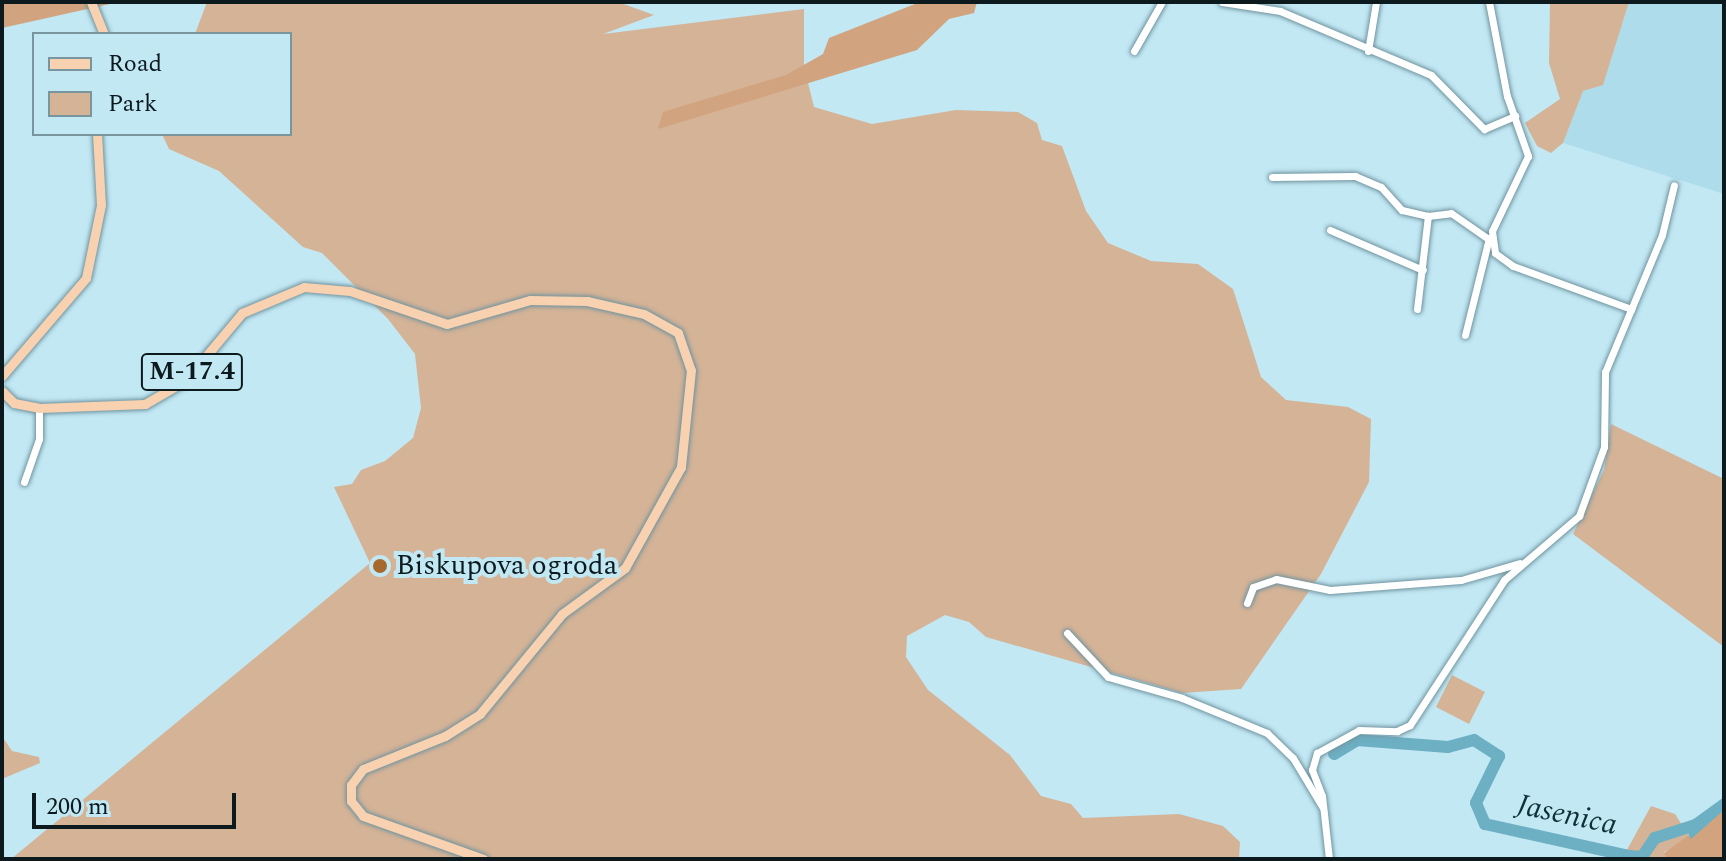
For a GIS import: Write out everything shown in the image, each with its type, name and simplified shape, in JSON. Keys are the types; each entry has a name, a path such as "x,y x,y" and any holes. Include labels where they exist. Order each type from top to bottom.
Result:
{"main road":[{"path":"91,2 103,32"},
{"path":"2,376 86,278 101,205 97,136"},
{"name":"M-17.4","path":"2,391 14,403 39,408 124,408 157,399 186,380 242,313 304,287 350,291 447,324 530,300 587,301 644,314 678,333 691,370 681,467 625,568 562,614 480,714 363,769 351,785 351,801 363,816 484,859"}],"street":[{"path":"1134,51 1162,2"},
{"path":"1223,2 1280,11 1368,51 1431,75 1481,127 1515,116"},
{"path":"1368,51 1376,2"},
{"path":"1465,335 1489,238 1528,165 1525,135 1515,116 1489,2"},
{"path":"1272,177 1355,176 1381,187 1402,210 1428,216 1451,213 1489,238 1506,263 1631,309"},
{"path":"1329,859 1323,808 1312,770 1317,753 1359,730 1397,731 1410,725 1494,592 1524,562 1572,524 1583,506 1604,447 1605,372 1667,222 1674,185"},
{"path":"1417,309 1428,216"},
{"path":"1330,230 1423,270"},
{"path":"24,482 39,439 39,408"},
{"path":"1247,603 1253,587 1276,579 1330,590 1461,580 1524,562"},
{"path":"1067,633 1108,677 1182,698 1267,733 1293,758 1323,808"}],"shaded area":[{"path":"2,2 119,2 2,28"},
{"path":"920,2 977,2 974,13 949,19 917,50 658,129 663,112 786,75 823,54 829,38"},
{"path":"1629,2 1724,2 1724,194 1563,143 1583,91 1603,84"},
{"path":"1724,797 1724,810 1691,839 1684,826"},
{"path":"1724,810 1724,859 1667,859 1664,853"}],"green space":[{"path":"207,2 618,2 654,15 603,34 804,9 804,67 814,107 872,124 956,110 1018,112 1037,123 1042,140 1062,146 1086,211 1108,243 1151,261 1198,264 1233,289 1261,377 1286,400 1348,407 1371,419 1369,482 1321,574 1241,689 1182,693 986,637 969,622 945,615 907,636 906,657 928,690 1010,755 1041,796 1071,804 1083,818 1179,814 1223,826 1240,842 1239,859 11,859 370,563 334,487 352,484 361,470 385,461 413,438 421,408 415,354 388,319 322,253 303,247 219,171 169,149 163,136 292,136 292,32 196,32"},
{"path":"1550,2 1629,2 1603,85 1583,91 1563,143 1551,153 1537,146 1525,123 1560,99 1549,63"},
{"path":"1611,424 1724,479 1724,647 1573,534 1604,470"},
{"path":"1452,675 1485,692 1469,724 1436,707"},
{"path":"2,736 12,751 39,757 40,763 2,779"},
{"path":"1651,806 1675,814 1691,839 1664,852 1667,859 1622,859"}],"waterway":[{"name":"Jasenica","path":"1334,754 1357,740 1448,747 1474,740 1499,756 1476,803 1485,824 1629,856 1642,857 1655,838 1698,824"}],"place":[{"name":"Biskupova ogroda","path":"380,566"}]}
